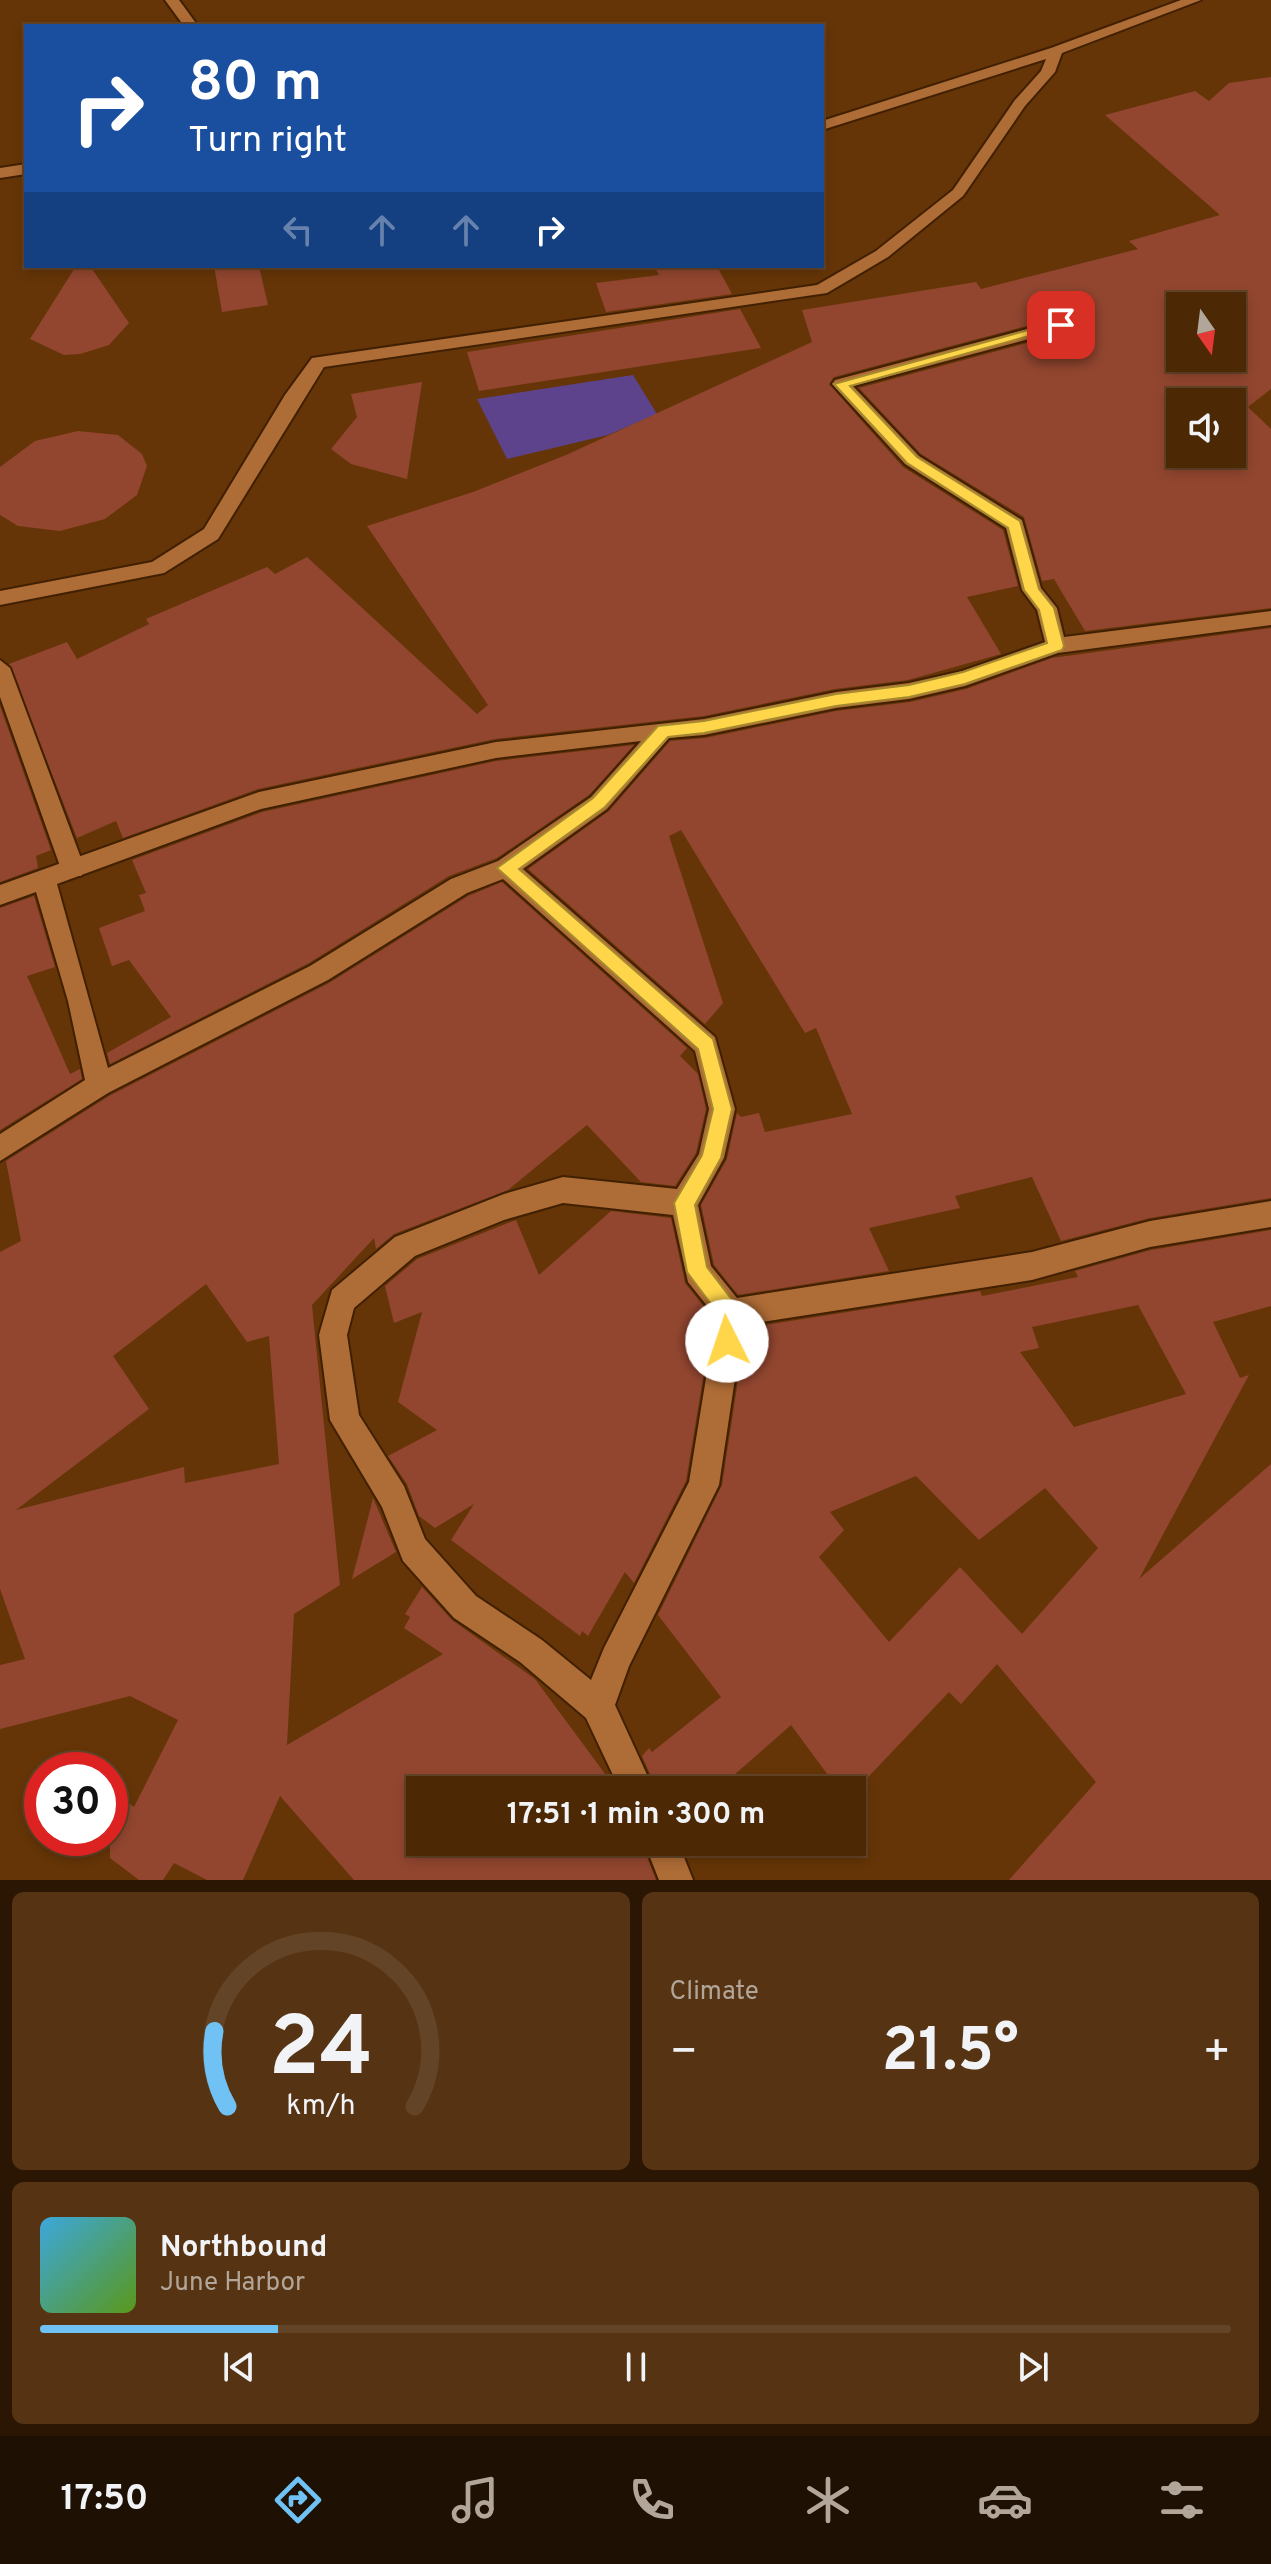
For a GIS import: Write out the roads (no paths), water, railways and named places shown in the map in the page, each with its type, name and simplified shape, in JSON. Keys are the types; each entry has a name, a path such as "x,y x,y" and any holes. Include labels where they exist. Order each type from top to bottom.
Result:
{"street":[{"path":"172,0 190,24"},
{"path":"824,125 1056,51 1116,26 1194,0"},
{"path":"0,598 157,568 211,534 294,395 318,362 821,289 882,254 958,193 1020,103 1048,72 1056,51"},
{"path":"0,173 24,169"},
{"path":"1056,646 1047,608 1032,590 1015,525 912,460 841,384 1061,325"},
{"path":"0,895 259,801 496,750 704,727 836,700 909,691 965,678 1056,646 1271,618"},
{"path":"0,668 73,869"},
{"path":"0,1149 99,1085 319,973 459,886 506,868 599,803 663,731"},
{"path":"506,868 706,1045 722,1109 711,1158 684,1203 698,1272 731,1313 704,1485 615,1659 598,1706"},
{"path":"44,878 80,1001 99,1085"},
{"path":"630,1776 598,1706 531,1651 465,1607 414,1550 393,1497 345,1420 333,1335 342,1300 405,1246 504,1207 563,1190 684,1203"},
{"path":"731,1313 1032,1266 1150,1234 1271,1214"},
{"path":"667,1856 676,1880"}]}
